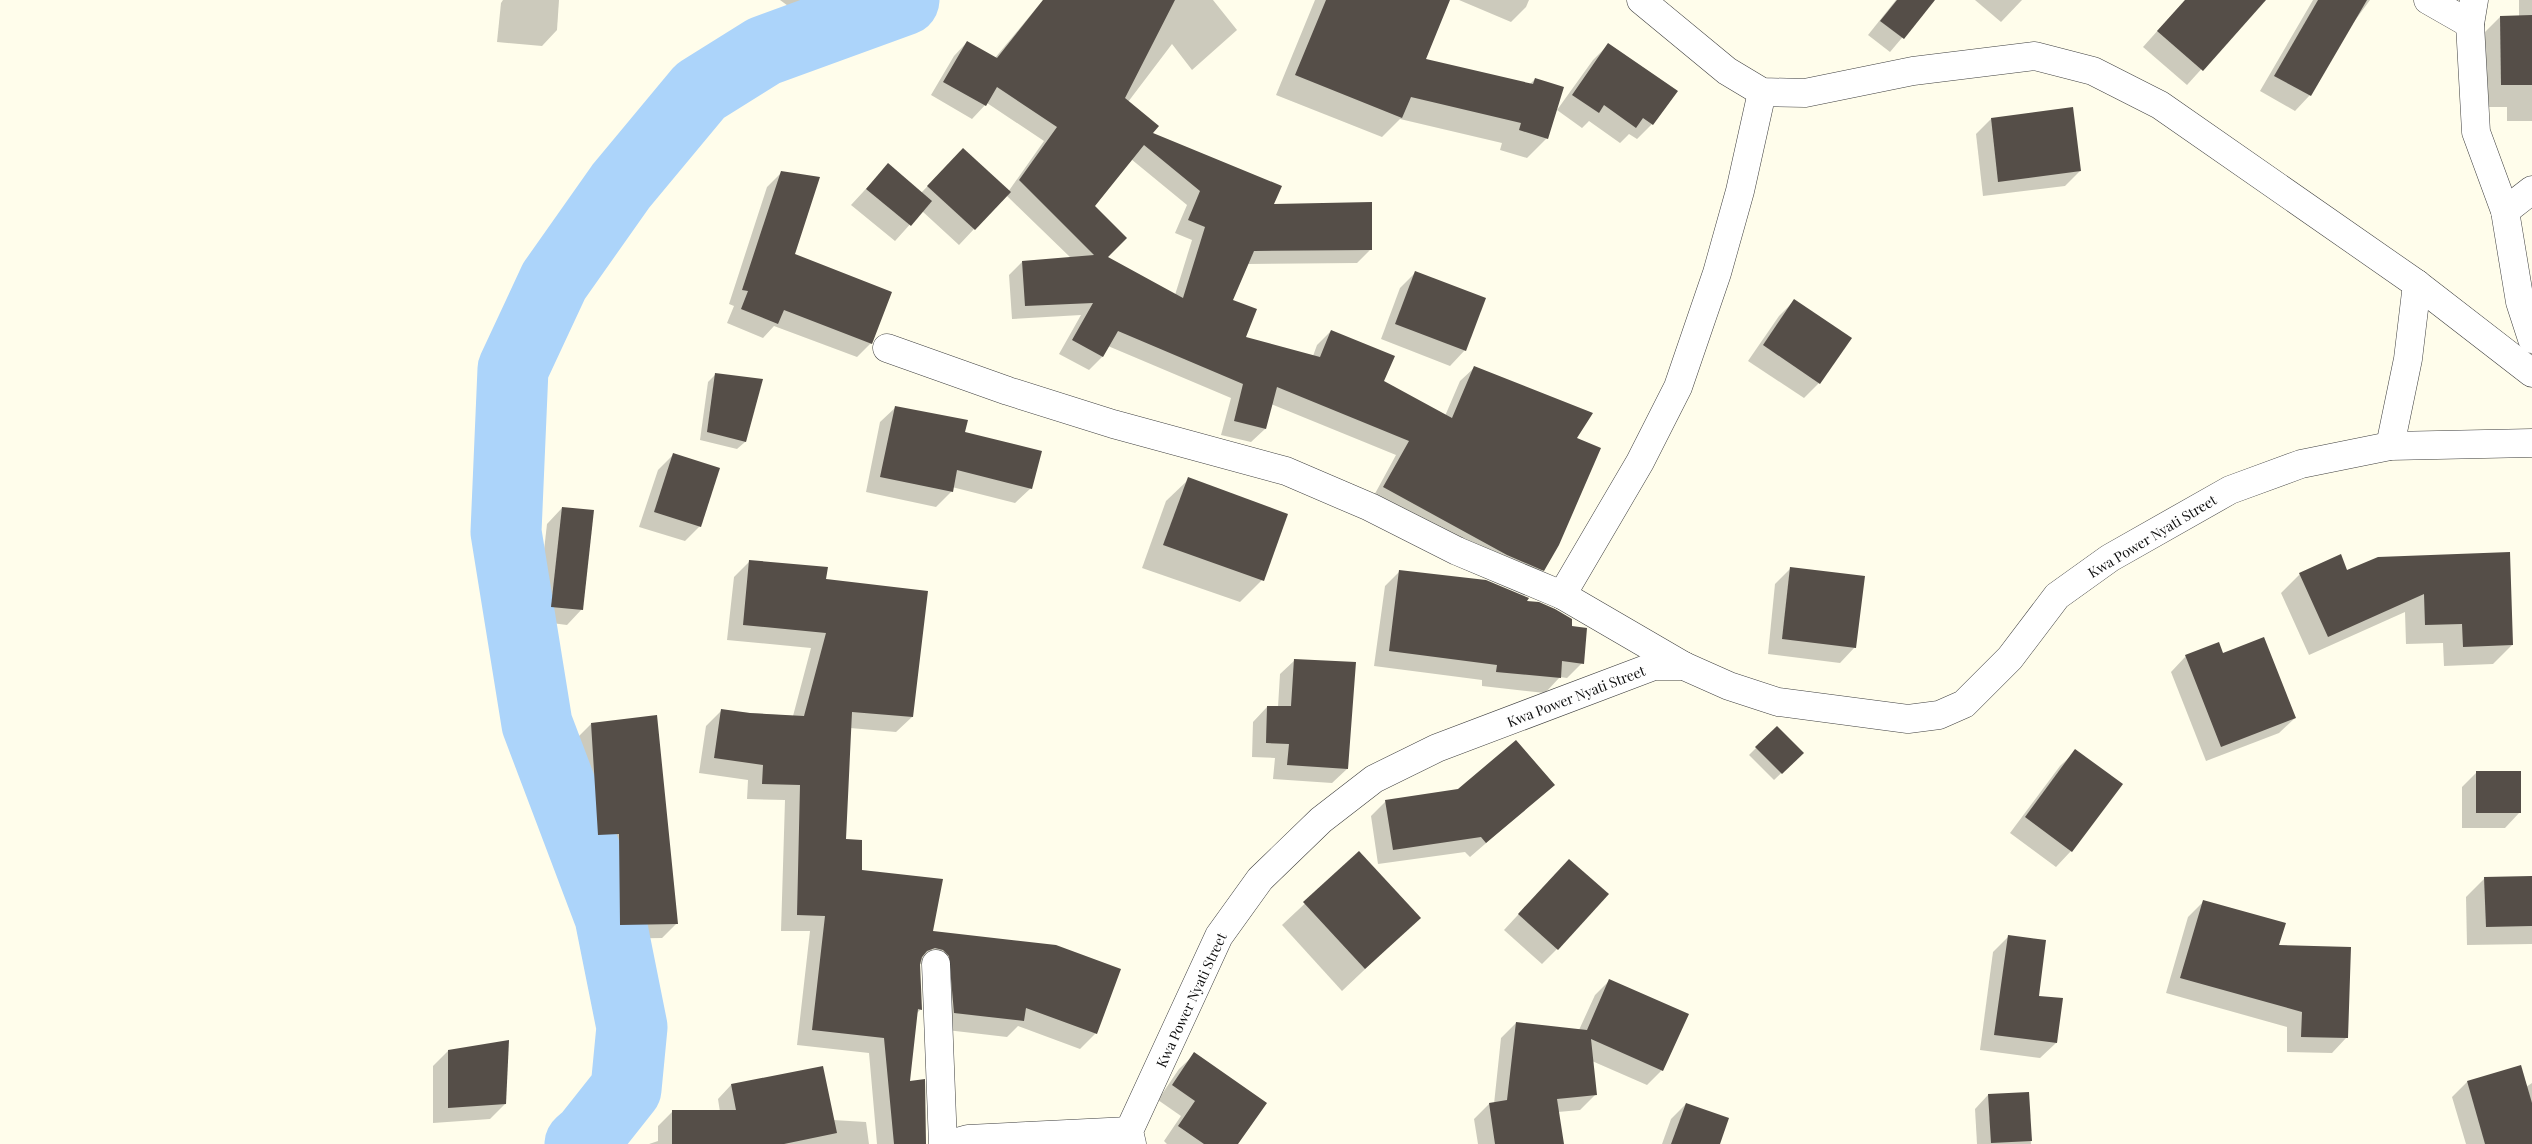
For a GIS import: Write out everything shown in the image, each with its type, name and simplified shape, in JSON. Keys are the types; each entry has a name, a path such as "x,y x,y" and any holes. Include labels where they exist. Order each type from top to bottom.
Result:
{"street":[{"path":"1641,0 1727,71 1762,92 1805,93 1914,71 2035,56 2093,71 2160,105 2417,284 2532,373"},
{"path":"2428,0 2472,12 2476,132 2505,211 2520,302 2532,340"},
{"path":"1562,595 1640,462 1678,386 1717,272 1740,191 1762,92"},
{"path":"2505,211 2532,190"},
{"path":"2390,446 2408,359 2417,284"},
{"path":"887,348 1008,391 1113,424 1286,471 1370,507 1457,550 1562,595 1684,666"},
{"name":"Kwa Power Nyati Street","path":"1130,1138 1219,936 1260,878 1321,820 1374,779 1437,748 1654,666 1684,666 1729,686 1778,702 1908,719 1939,715 1964,704 2010,658 2057,596 2110,558 2230,490 2301,464 2390,446 2532,443"},
{"path":"936,964 943,1144"},
{"path":"950,1144 968,1139 1130,1138"}],"building":[{"path":"1043,0 1175,0 1125,98 1159,126 1153,133 1282,186 1274,204 1372,202 1372,250 1254,251 1233,300 1257,309 1246,337 1320,357 1331,330 1395,356 1384,381 1452,418 1474,366 1593,413 1577,438 1601,448 1559,545 1544,571 1507,555 1383,487 1409,441 1277,387 1266,429 1234,421 1243,384 1118,331 1103,357 1072,340 1093,303 1025,306 1022,261 1094,255 1019,180 1057,127 997,87 986,106 943,82 967,41 997,58","holes":["1144,145 1200,191 1188,220 1205,227 1183,298 1108,257 1127,238 1095,206"]},
{"path":"1326,0 1450,0 1426,59 1533,84 1535,78 1564,87 1548,139 1519,130 1521,123 1411,97 1402,118 1295,75"},
{"path":"1897,0 1935,0 1904,39 1880,21"},
{"path":"2185,0 2266,0 2203,71 2157,31"},
{"path":"2318,0 2367,0 2311,96 2274,76"},
{"path":"2532,15 2532,85 2501,85 2500,16"},
{"path":"1608,43 1678,91 1653,125 1643,118 1636,128 1604,105 1599,113 1572,95"},
{"path":"2073,107 2081,171 1998,182 1991,118"},
{"path":"963,148 1011,192 975,230 927,186"},
{"path":"888,163 932,201 911,226 866,189"},
{"path":"781,171 820,177 795,254 892,292 872,344 784,310 778,324 741,309 748,291 742,290"},
{"path":"1415,271 1486,298 1466,351 1395,324"},
{"path":"1794,299 1852,338 1820,384 1763,345"},
{"path":"715,373 763,379 746,442 707,432"},
{"path":"895,406 968,420 965,432 1042,451 1032,489 957,470 953,492 880,477"},
{"path":"673,453 720,468 701,527 654,512"},
{"path":"1188,477 1288,514 1264,581 1163,545"},
{"path":"562,507 594,510 583,610 551,607"},
{"path":"2510,552 2513,645 2463,647 2462,624 2425,625 2424,594 2328,637 2299,573 2341,554 2347,570 2378,557"},
{"path":"749,560 828,567 826,579 928,591 913,717 852,712 846,839 862,840 862,870 943,879 933,931 1056,945 1121,969 1097,1034 1026,1008 1024,1021 954,1013 949,956 943,950 935,948 927,951 922,957 920,964 922,1010 918,1009 910,1081 925,1079 926,1144 894,1144 884,1038 812,1030 825,916 797,915 800,785 762,784 763,765 714,758 721,709 750,713 804,716 826,633 743,625"},
{"path":"1790,567 1865,576 1856,648 1782,639"},
{"path":"1399,570 1486,580 1529,598 1527,601 1539,602 1555,609 1572,619 1572,626 1587,628 1584,664 1562,661 1561,678 1496,672 1497,665 1389,651"},
{"path":"2264,637 2296,718 2221,747 2185,655 2219,642 2223,653"},
{"path":"1294,659 1356,662 1348,769 1287,765 1289,744 1266,743 1267,706 1291,706"},
{"path":"657,715 678,924 620,925 619,834 598,835 591,723"},
{"path":"1777,726 1804,753 1782,774 1755,747"},
{"path":"1516,740 1555,785 1486,843 1481,837 1393,850 1385,800 1458,789"},
{"path":"2075,749 2123,784 2072,852 2025,817"},
{"path":"2476,771 2521,771 2521,813 2476,813"},
{"path":"1359,851 1421,918 1365,969 1303,902"},
{"path":"1569,859 1609,894 1558,950 1518,914"},
{"path":"2532,876 2532,926 2486,927 2484,877"},
{"path":"2203,900 2286,923 2279,945 2351,947 2348,1038 2301,1037 2302,1012 2180,978"},
{"path":"2008,935 2046,940 2039,996 2063,998 2057,1043 1994,1035"},
{"path":"1609,979 1689,1014 1663,1071 1591,1039 1597,1095 1557,1099 1564,1144 1495,1144 1489,1103 1507,1100 1516,1022 1587,1030"},
{"path":"509,1040 506,1104 448,1108 448,1050"},
{"path":"1194,1052 1267,1103 1238,1144 1204,1144 1178,1126 1195,1101 1172,1085"},
{"path":"2521,1065 2532,1103 2532,1144 2485,1144 2467,1081"},
{"path":"823,1066 837,1133 784,1144 672,1144 672,1110 736,1110 731,1084"},
{"path":"2029,1092 2032,1141 1991,1143 1988,1094"},
{"path":"1686,1103 1729,1118 1720,1144 1671,1144"}],"waterway":[{"path":"580,1144 588,1137 626,1089 632,1027 610,917 537,724 506,532 513,369 554,281 621,186 700,91 764,51 904,0"}]}
